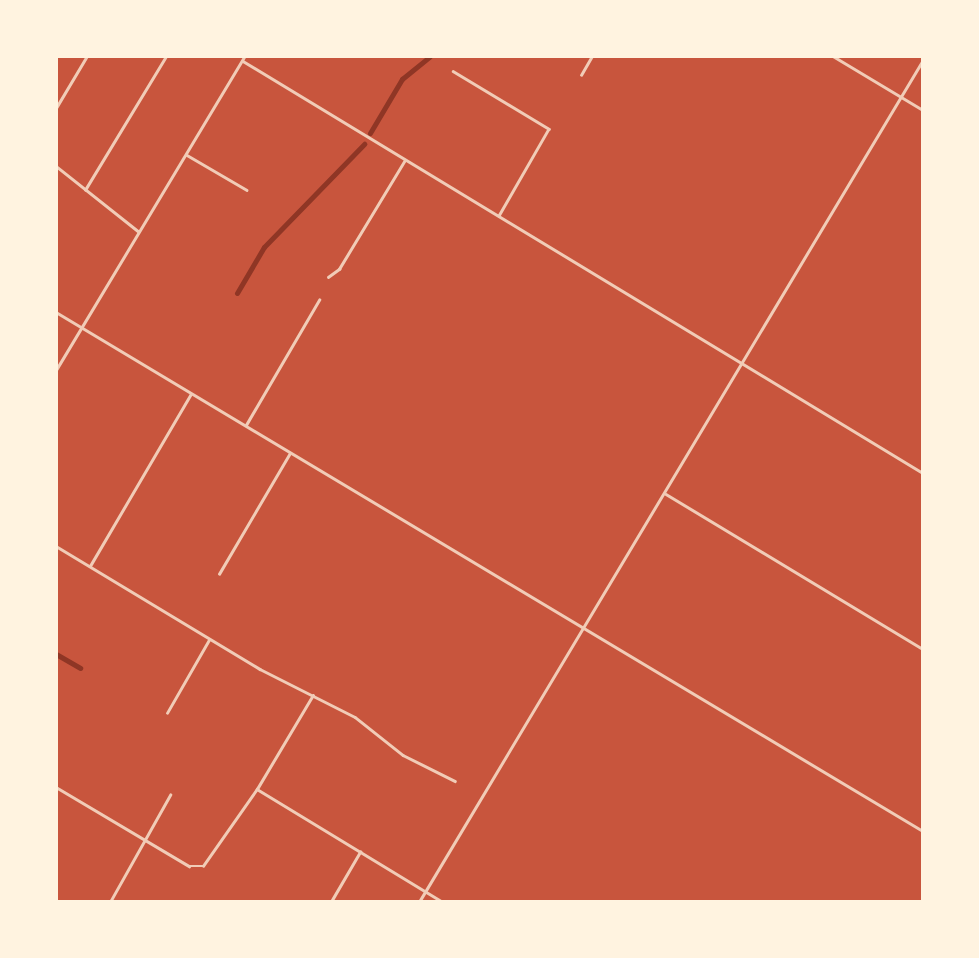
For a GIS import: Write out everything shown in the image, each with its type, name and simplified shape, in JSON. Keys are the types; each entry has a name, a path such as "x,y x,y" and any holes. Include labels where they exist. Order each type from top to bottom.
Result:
{"street":[{"path":"56,108 87,56"},
{"path":"85,190 166,56"},
{"path":"56,370 245,56"},
{"path":"581,75 592,56"},
{"path":"833,56 923,110"},
{"path":"419,902 666,494 923,60"},
{"path":"243,61 923,473"},
{"path":"453,71 549,129 499,216"},
{"path":"187,155 247,190"},
{"path":"328,277 339,269 405,160"},
{"path":"56,166 140,232"},
{"path":"246,425 319,300"},
{"path":"56,312 923,831"},
{"path":"90,566 191,394"},
{"path":"219,574 290,453"},
{"path":"666,494 923,649"},
{"path":"56,546 260,669 370,726 403,755 455,781"},
{"path":"167,713 210,639"},
{"path":"56,787 189,866 203,866 257,789 313,695"},
{"path":"257,789 443,902"},
{"path":"110,902 170,795"},
{"path":"332,900 360,852"}],"waterway":[{"path":"370,133 402,79 430,56"},
{"path":"237,293 264,247 364,144"},
{"path":"56,654 80,668"}]}
